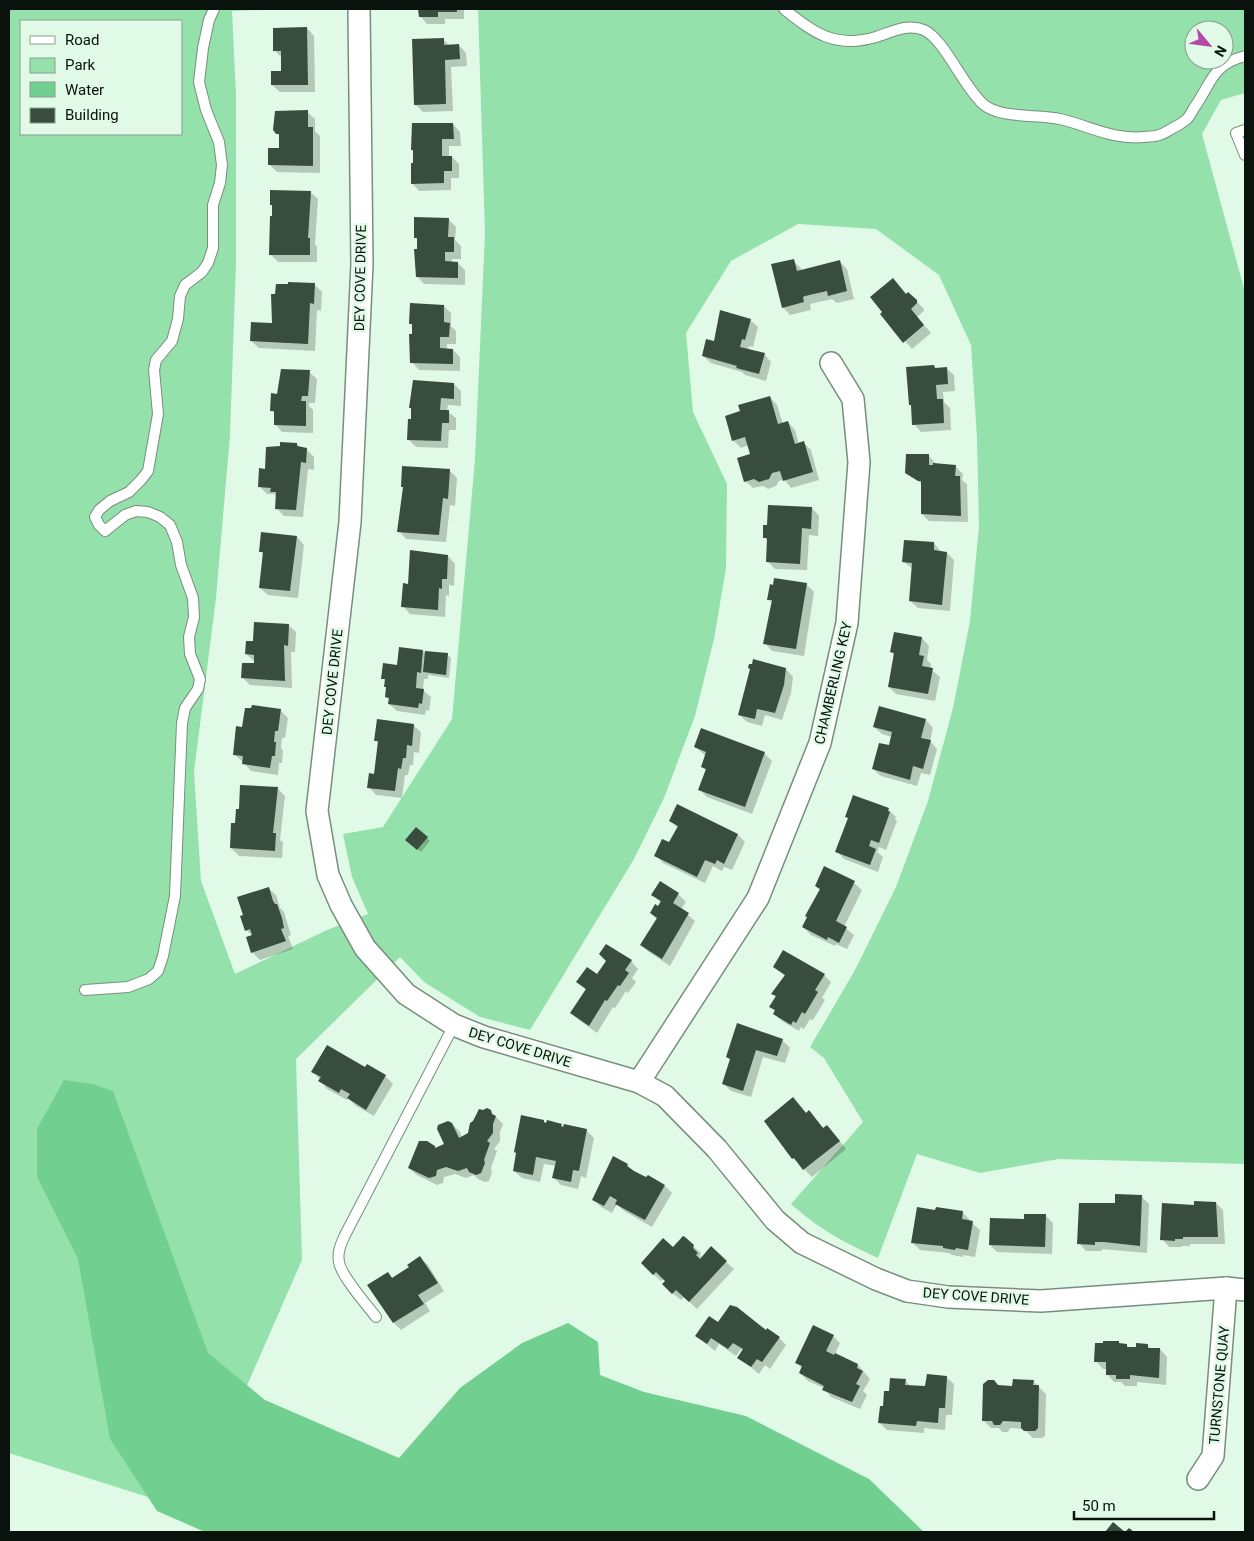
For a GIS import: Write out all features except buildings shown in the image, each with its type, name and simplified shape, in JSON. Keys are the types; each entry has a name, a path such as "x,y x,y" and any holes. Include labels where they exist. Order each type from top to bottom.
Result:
{"street":[{"name":"DEY COVE DRIVE","path":"359,9 362,264 350,522 317,811 328,875 341,905 365,948 406,994 454,1025 484,1037 639,1082 665,1096 691,1120 717,1149 775,1220 802,1243 876,1279 907,1291 948,1297 1041,1301 1236,1289"},
{"name":"CHAMBERLING KEY","path":"639,1082 758,898 820,743 848,623 859,462 853,399 831,363"},
{"name":"TURNSTONE QUAY","path":"1198,1479 1213,1456 1236,1289"}],"lane":[{"path":"86,990 94,991 128,987 149,979 158,972 164,956 175,896 182,723 185,708 198,689 200,679 190,654 190,637 194,617 193,598 181,565 177,542 170,525 160,517 148,512 136,511 125,515 105,531 95,517 99,510 110,501 129,492 142,480 148,471 158,414 154,370 156,360 172,341 178,319 180,296 185,285 202,272 208,263 213,248 213,205 220,183 222,164 219,142 206,110 200,82 203,48 209,20 214,9"},
{"path":"784,9 817,33 828,38 844,41 858,41 904,28 922,29 932,35 966,86 983,104 994,110 1011,114 1060,119 1104,134 1130,138 1160,135 1186,120 1219,68 1245,56"},
{"path":"1245,130 1236,133 1245,155"},
{"path":"376,1317 344,1274 339,1263 338,1251 344,1235 454,1025"}],"green space":[{"path":"9,9 285,9 232,11 236,95 236,263 230,435 216,598 194,772 201,881 235,974 327,930 368,914 352,877 343,834 383,827 452,719 475,459 485,233 478,9 1245,9 1245,93 1221,100 1202,134 1245,292 1245,1164 1059,1159 980,1173 917,1154 878,1258 811,1221 791,1204 863,1122 824,1058 810,1047 855,970 896,887 928,801 953,708 970,621 979,526 977,438 971,345 939,275 876,229 798,224 731,261 686,333 693,412 727,484 726,568 714,639 695,716 664,798 634,859 530,1030 480,1017 424,982 400,957 296,1059 302,1260 192,1511 9,1453"}],"water":[{"path":"64,1080 92,1084 113,1091 208,1353 265,1400 399,1458 460,1388 522,1343 568,1323 598,1342 600,1375 644,1392 746,1416 869,1479 924,1532 205,1532 157,1511 110,1439 78,1259 37,1177 37,1129"}]}
